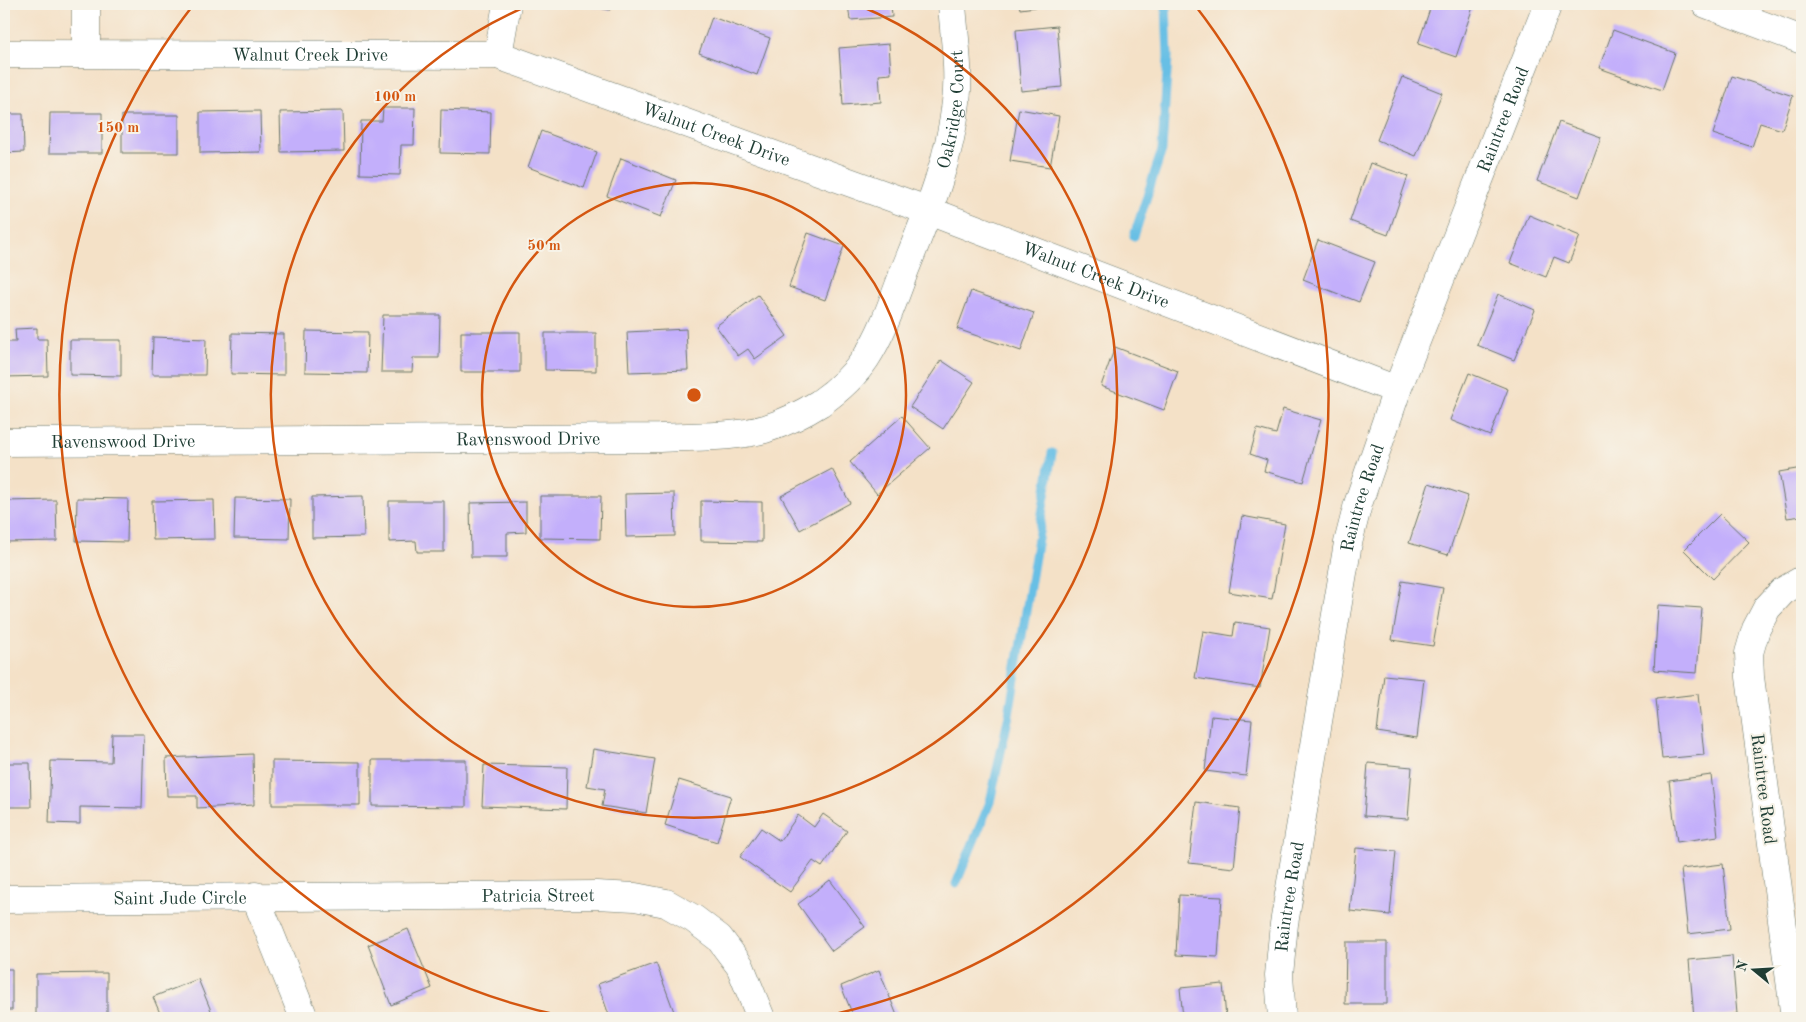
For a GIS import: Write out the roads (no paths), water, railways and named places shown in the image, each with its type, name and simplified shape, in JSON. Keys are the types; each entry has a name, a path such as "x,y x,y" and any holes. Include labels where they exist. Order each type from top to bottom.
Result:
{"street":[{"path":"86,4 86,53"},
{"path":"498,55 507,4"},
{"name":"Oakridge Court","path":"929,211 948,148 956,101 956,56 952,4"},
{"name":"Raintree Road","path":"1282,1018 1279,975 1284,924 1348,543 1358,504 1397,390 1548,4"},
{"path":"1706,4 1802,40"},
{"name":"Walnut Creek Drive","path":"4,54 498,55 929,211 1397,390"},
{"name":"Ravenswood Drive","path":"4,442 660,438 733,434 765,429 818,404 843,385 865,360 880,333 929,211"},
{"name":"Raintree Road","path":"1795,1018 1750,677 1749,653 1756,629 1767,608 1783,591 1802,580"},
{"name":"Patricia Street","path":"255,896 596,894 634,897 666,903 694,919 719,938 740,966 761,1018"},
{"name":"Saint Jude Circle","path":"4,899 255,896 304,1018"}],"waterway":[{"path":"1134,236 1162,150 1168,57 1166,4"},
{"path":"956,884 990,802 1009,715 1052,453"}]}
